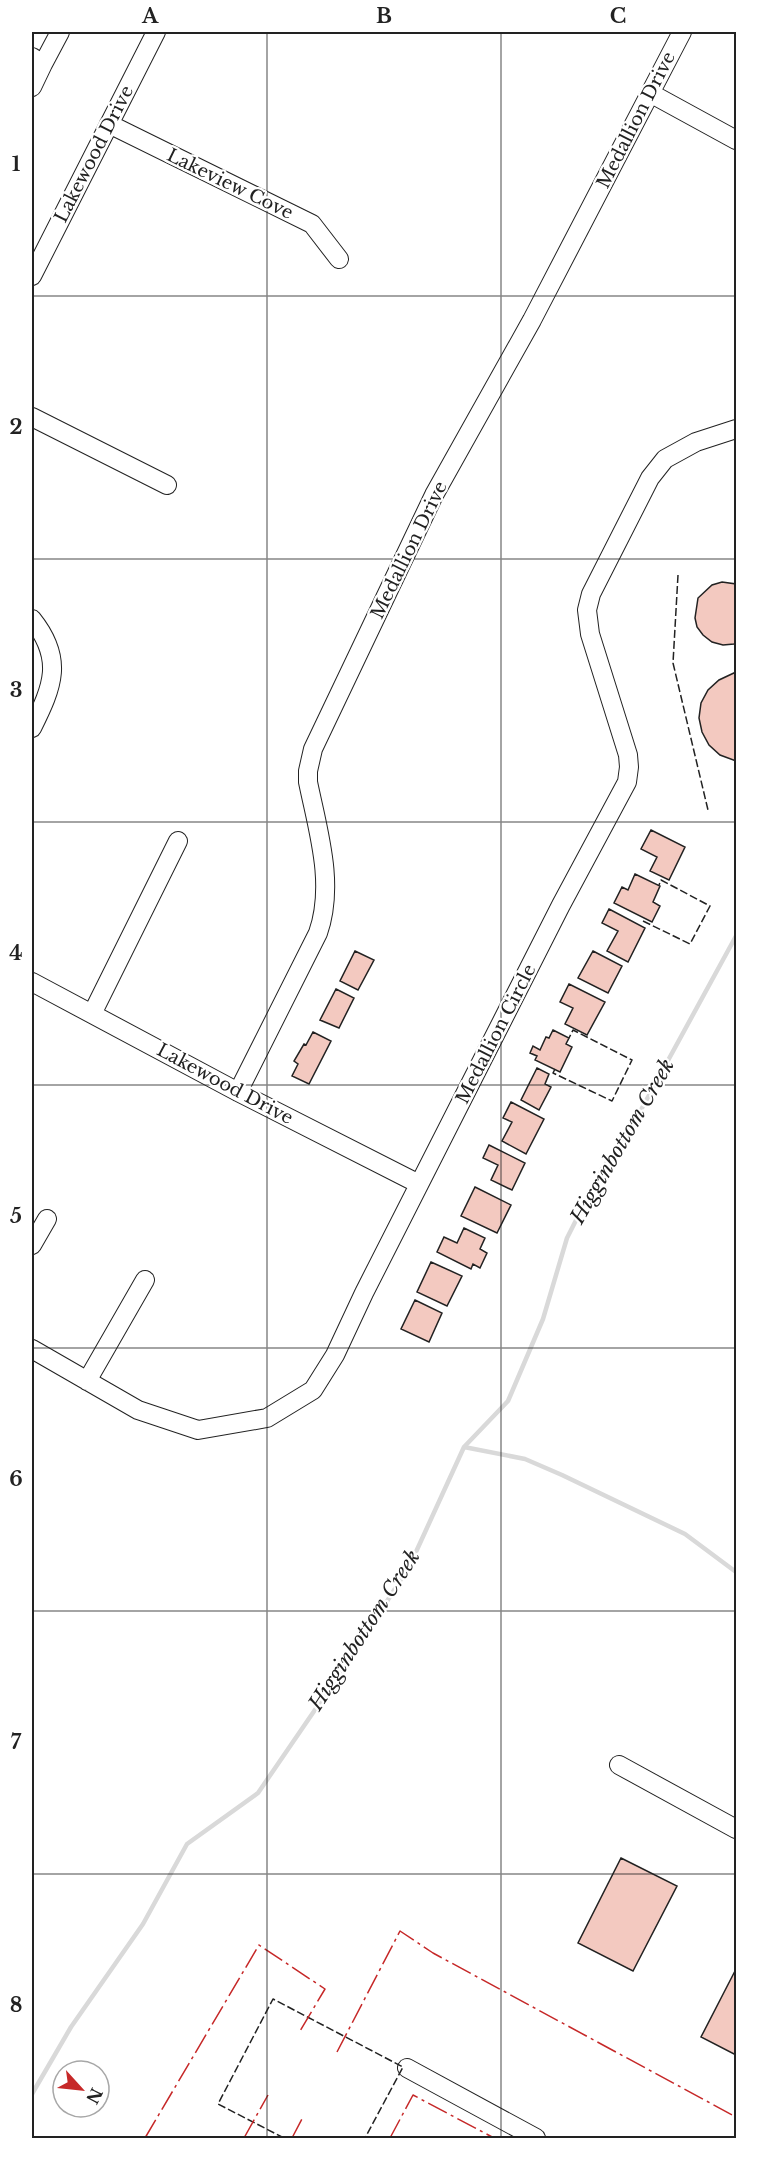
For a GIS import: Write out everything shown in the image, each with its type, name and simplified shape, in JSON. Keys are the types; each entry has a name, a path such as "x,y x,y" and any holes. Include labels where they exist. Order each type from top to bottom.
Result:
{"street":[{"path":"32,87 37,60 60,32"},
{"name":"Lakewood Drive","path":"32,275 156,32"},
{"name":"Medallion Drive","path":"238,1092 323,919 326,900 322,852 308,782 313,749 434,495 538,309 682,32"},
{"path":"650,93 736,140"},
{"name":"Lakeview Cove","path":"109,124 312,224 339,259"},
{"path":"32,417 167,485"},
{"name":"Medallion Circle","path":"32,1349 138,1410 198,1430 267,1418 314,1390 335,1355 419,1184 627,782 628,755 590,634 587,610 591,594 650,478 665,459 696,442 736,429"},
{"path":"32,619 48,644 52,677 47,697 32,728"},
{"path":"92,1014 178,841"},
{"name":"Lakewood Drive","path":"32,982 238,1092 419,1184"},
{"path":"32,1245 47,1219"},
{"path":"87,1381 145,1280"},
{"path":"619,1765 736,1829"},
{"path":"407,2068 536,2139"}],"building":[{"path":"722,582 736,584 736,643 734,644 723,645 712,642 697,627 695,618 698,598 712,585"},
{"path":"736,672 736,761 720,755 709,745 702,732 699,718 701,703 708,690 719,680"},
{"path":"651,830 685,847 669,880 650,871 657,857 641,849"},
{"path":"635,874 660,886 653,902 660,906 652,922 614,903 622,887 628,890"},
{"path":"609,909 645,928 628,962 607,951 618,931 602,923"},
{"path":"355,951 374,960 358,990 340,981"},
{"path":"593,951 622,966 608,993 578,978"},
{"path":"569,984 605,1002 587,1035 565,1024 573,1008 560,1002"},
{"path":"336,989 354,998 339,1028 320,1020"},
{"path":"553,1030 569,1038 566,1044 572,1047 560,1072 535,1060 537,1056 530,1053 533,1046 540,1050 546,1037 549,1038"},
{"path":"313,1032 331,1041 309,1084 292,1076 298,1064 294,1061"},
{"path":"537,1068 549,1074 545,1084 551,1087 539,1110 521,1100"},
{"path":"511,1102 544,1119 526,1154 502,1141 512,1122 503,1118"},
{"path":"489,1145 525,1163 512,1190 491,1180 498,1165 483,1158"},
{"path":"475,1187 511,1205 497,1233 461,1216"},
{"path":"464,1228 485,1238 480,1249 487,1253 480,1268 473,1264 471,1269 437,1252 444,1237 457,1243"},
{"path":"431,1262 462,1276 447,1306 417,1292"},
{"path":"415,1300 442,1313 429,1342 401,1329"},
{"path":"621,1858 677,1886 633,1971 578,1943"},
{"path":"736,1969 736,2055 701,2037"}],"waterway":[{"name":"Higginbottom Creek","path":"32,2094 71,2027 143,1924 187,1844 258,1793 358,1647 410,1565 464,1447 508,1401 543,1319 567,1238 602,1169 630,1130 736,936"},
{"path":"464,1447 525,1459 562,1475 685,1534 736,1572"}],"fence":[{"path":"678,575 673,663 708,810"},
{"path":"643,921 690,944 710,906 661,880 659,885"},
{"path":"555,1069 553,1073 612,1101 632,1060 573,1030 569,1038"},
{"path":"284,2138 218,2104 273,1999 403,2067 365,2138"}],"power":[{"path":"337,2052 400,1931 433,1953 736,2117"},
{"path":"145,2138 259,1945 325,1989 300,2031"},
{"path":"244,2138 268,2095"},
{"path":"390,2138 413,2095 494,2138"},
{"path":"292,2138 303,2117"}]}
